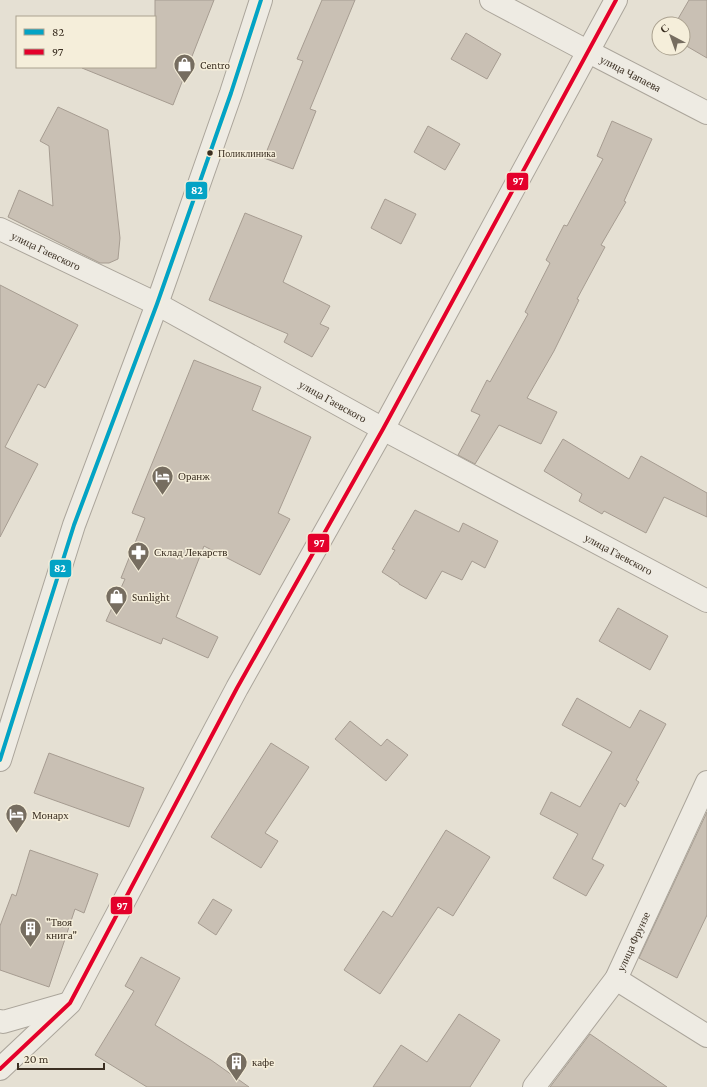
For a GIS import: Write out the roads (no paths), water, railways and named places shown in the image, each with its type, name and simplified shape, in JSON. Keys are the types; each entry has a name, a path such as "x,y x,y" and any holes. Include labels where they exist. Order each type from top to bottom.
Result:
{"street":[{"path":"1,751 74,525 158,304 261,0"},
{"name":"улица Чапаева","path":"490,0 707,113"},
{"path":"0,1069 70,1003 237,688 384,429 587,51 616,0"},
{"name":"улица Гаевского","path":"0,229 158,304 384,429 707,601"},
{"name":"улица Фрунзе","path":"534,1087 616,979 707,782"},
{"path":"616,979 707,1036"},
{"path":"0,1021 4,1022 70,1003"}],"place":[{"name":"Centro","path":"184,84"},
{"name":"Поликлиника","path":"210,153"},
{"name":"Оранж","path":"163,496"},
{"name":"Склад Лекарств","path":"138,572"},
{"name":"Sunlight","path":"117,616"},
{"name":"Монарх","path":"17,834"},
{"name":"\"Твоя книга\"","path":"31,948"},
{"name":"кафе","path":"236,1082"}]}
